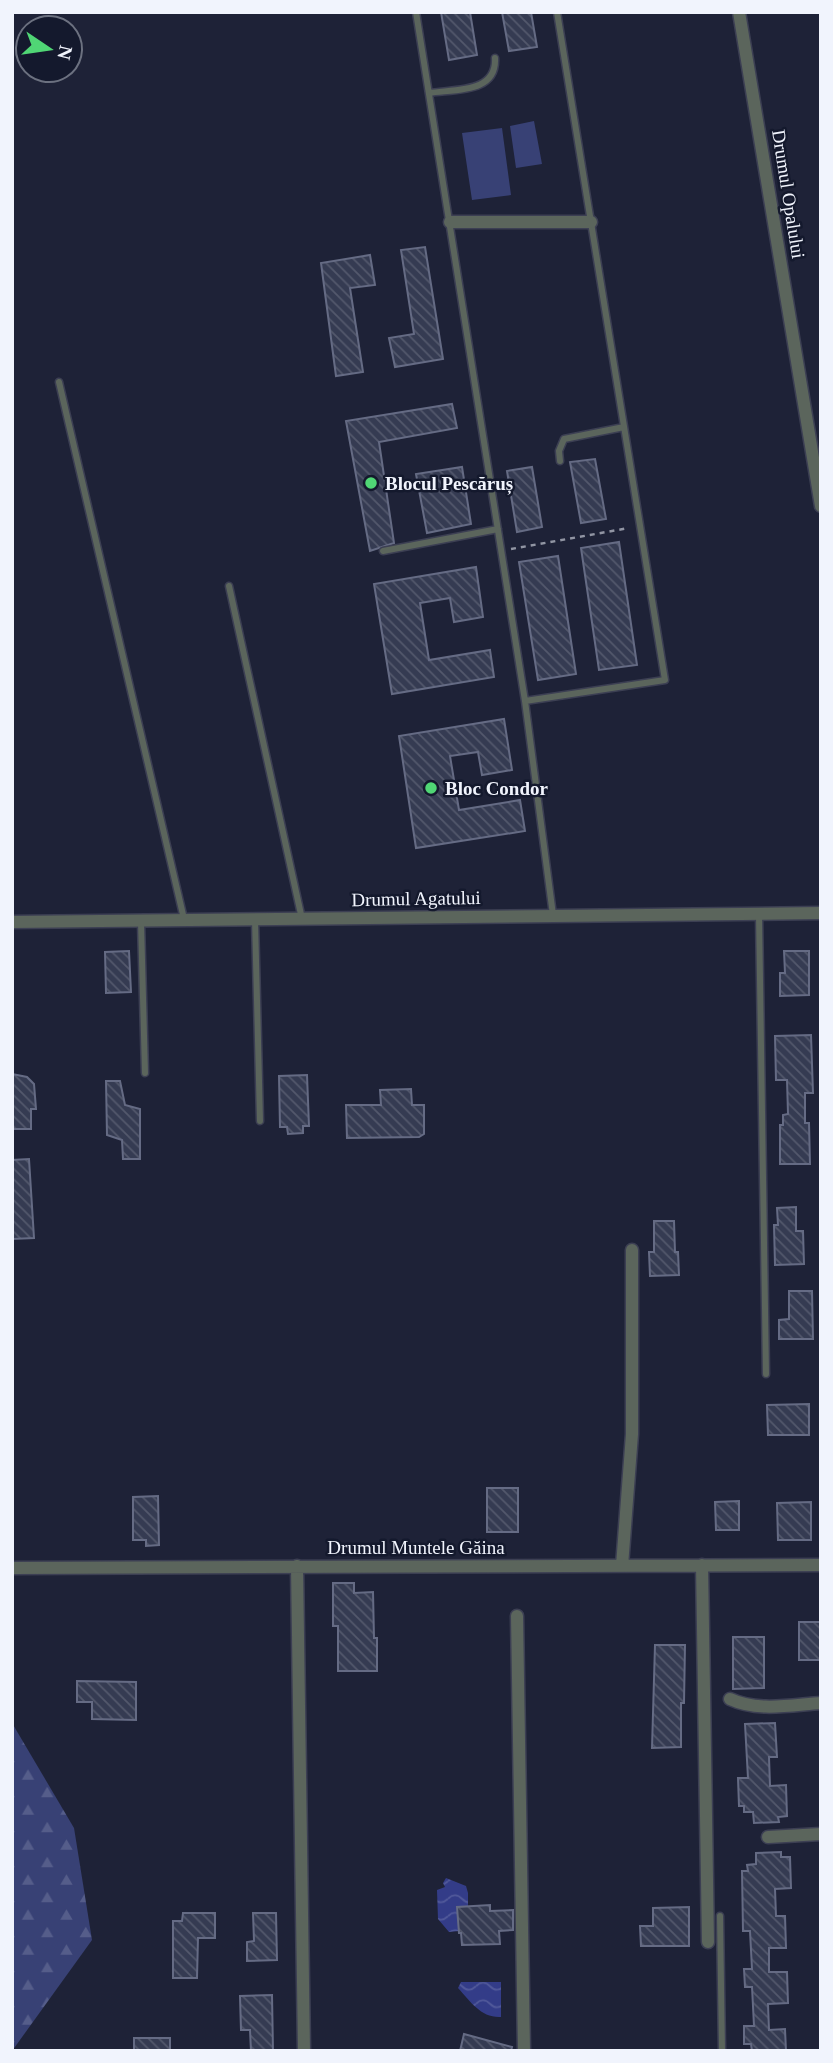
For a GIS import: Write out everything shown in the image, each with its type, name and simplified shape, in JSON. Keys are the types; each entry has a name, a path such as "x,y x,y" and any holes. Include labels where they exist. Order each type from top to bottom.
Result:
{"street":[{"name":"Drumul Opalului","path":"739,12 821,506"},
{"path":"450,222 591,222"},
{"name":"Drumul Agatului","path":"12,922 821,913"},
{"path":"622,1566 632,1434 632,1250"},
{"path":"702,1565 708,1942"},
{"name":"Drumul Muntele Găina","path":"12,1568 821,1565"},
{"path":"297,1566 304,2051"},
{"path":"517,1615 524,2051"},
{"path":"730,1699 747,1706 762,1707 821,1703"},
{"path":"768,1837 821,1834"}],"lane":[{"path":"416,12 525,701 553,915"},
{"path":"525,701 665,680 557,12"},
{"path":"429,93 489,81 496,71 495,58"},
{"path":"59,382 185,921"},
{"path":"560,461 559,451 564,439 624,427"},
{"path":"383,551 498,529"},
{"path":"229,586 302,919"},
{"path":"760,913 766,1374"},
{"path":"255,920 260,1121"},
{"path":"141,922 145,1073"},
{"path":"720,1916 722,2051"}],"path":[{"path":"501,550 640,526"}],"green space":[{"path":"534,121 542,164 516,168 510,126"},
{"path":"502,128 511,195 472,200 462,133"},
{"path":"12,1723 74,1828 92,1940 12,2051"}],"water":[{"path":"446,1878 466,1886 468,1893 468,1906 457,1907 459,1931 449,1932 438,1919 437,1890 445,1887 443,1883"},
{"path":"461,1982 501,1982 501,2017 488,2015 477,2008 458,1988"}],"building":[{"path":"441,12 470,12 477,55 449,60"},
{"path":"502,12 531,12 537,47 509,51"},
{"path":"425,247 443,359 395,367 389,338 414,334 401,250"},
{"path":"370,255 375,285 350,288 363,372 336,376 321,263"},
{"name":"Blocul Pescăruș","path":"452,404 457,428 379,442 394,543 370,551 346,421"},
{"path":"595,459 606,519 581,523 570,462"},
{"path":"462,467 471,524 427,533 416,474"},
{"path":"532,467 542,527 517,532 507,471"},
{"path":"619,542 637,665 599,670 581,548"},
{"path":"558,556 576,674 538,680 519,562"},
{"path":"476,567 483,617 454,622 450,598 420,603 429,660 490,650 494,677 392,694 374,584"},
{"name":"Bloc Condor","path":"504,719 512,770 482,775 478,752 450,756 459,810 520,800 525,831 416,848 399,736"},
{"path":"129,951 131,992 106,993 105,952"},
{"path":"784,951 809,951 809,995 780,996 780,973 785,973"},
{"path":"811,1035 813,1093 805,1093 805,1123 809,1123 810,1164 780,1164 780,1125 783,1125 783,1115 788,1114 787,1080 776,1080 775,1036"},
{"path":"12,1074 27,1077 34,1084 36,1109 31,1109 31,1129 12,1129"},
{"path":"307,1075 309,1126 303,1126 303,1133 288,1134 287,1127 280,1127 279,1076"},
{"path":"106,1081 120,1081 125,1105 140,1109 140,1159 123,1159 122,1140 107,1135"},
{"path":"411,1089 412,1105 424,1105 424,1134 419,1137 347,1138 346,1105 381,1105 380,1090"},
{"path":"29,1159 34,1238 12,1239 12,1160"},
{"path":"796,1207 796,1231 803,1231 804,1264 775,1265 774,1225 778,1225 777,1208"},
{"path":"654,1221 674,1221 679,1275 650,1276 649,1252 654,1252"},
{"path":"789,1291 812,1291 813,1339 779,1339 779,1320 789,1319"},
{"path":"809,1404 809,1435 768,1435 767,1405"},
{"path":"487,1488 518,1488 518,1532 487,1532"},
{"path":"158,1496 159,1545 146,1546 146,1540 133,1540 133,1497"},
{"path":"739,1501 739,1530 716,1530 715,1502"},
{"path":"811,1502 811,1540 778,1540 777,1503"},
{"path":"333,1583 354,1583 354,1593 373,1592 377,1671 338,1671 338,1626 333,1626"},
{"path":"799,1622 821,1622 821,1660 799,1660"},
{"path":"733,1637 764,1637 764,1688 733,1689"},
{"path":"655,1645 685,1645 681,1747 652,1748"},
{"path":"77,1681 136,1682 136,1720 92,1719 92,1702 77,1702"},
{"path":"775,1723 777,1757 769,1757 770,1786 786,1785 787,1816 778,1817 779,1822 754,1823 753,1812 744,1812 744,1806 739,1806 738,1778 748,1778 745,1724"},
{"path":"781,1852 781,1857 790,1857 791,1888 775,1889 776,1916 785,1916 786,1948 769,1948 769,1972 787,1972 788,2003 768,2004 769,2030 785,2029 786,2051 752,2051 751,2044 744,2044 744,2026 754,2026 752,1987 745,1987 744,1969 752,1969 750,1931 743,1931 742,1871 748,1871 747,1865 756,1864 756,1853"},
{"path":"490,1905 490,1911 513,1910 513,1930 499,1931 500,1944 462,1945 457,1907"},
{"path":"689,1907 689,1946 641,1946 640,1926 653,1926 653,1908"},
{"path":"183,1913 215,1913 215,1938 198,1938 197,1978 173,1978 173,1921 182,1921"},
{"path":"253,1913 276,1913 277,1960 247,1961 247,1942 254,1941"},
{"path":"272,1995 273,2051 251,2051 250,2030 241,2030 240,1996"},
{"path":"464,2034 512,2047 511,2051 460,2051"},
{"path":"134,2038 170,2038 170,2051 134,2051"}],"place":[{"name":"Blocul Pescăruș","path":"371,483"},
{"name":"Bloc Condor","path":"431,788"}]}
